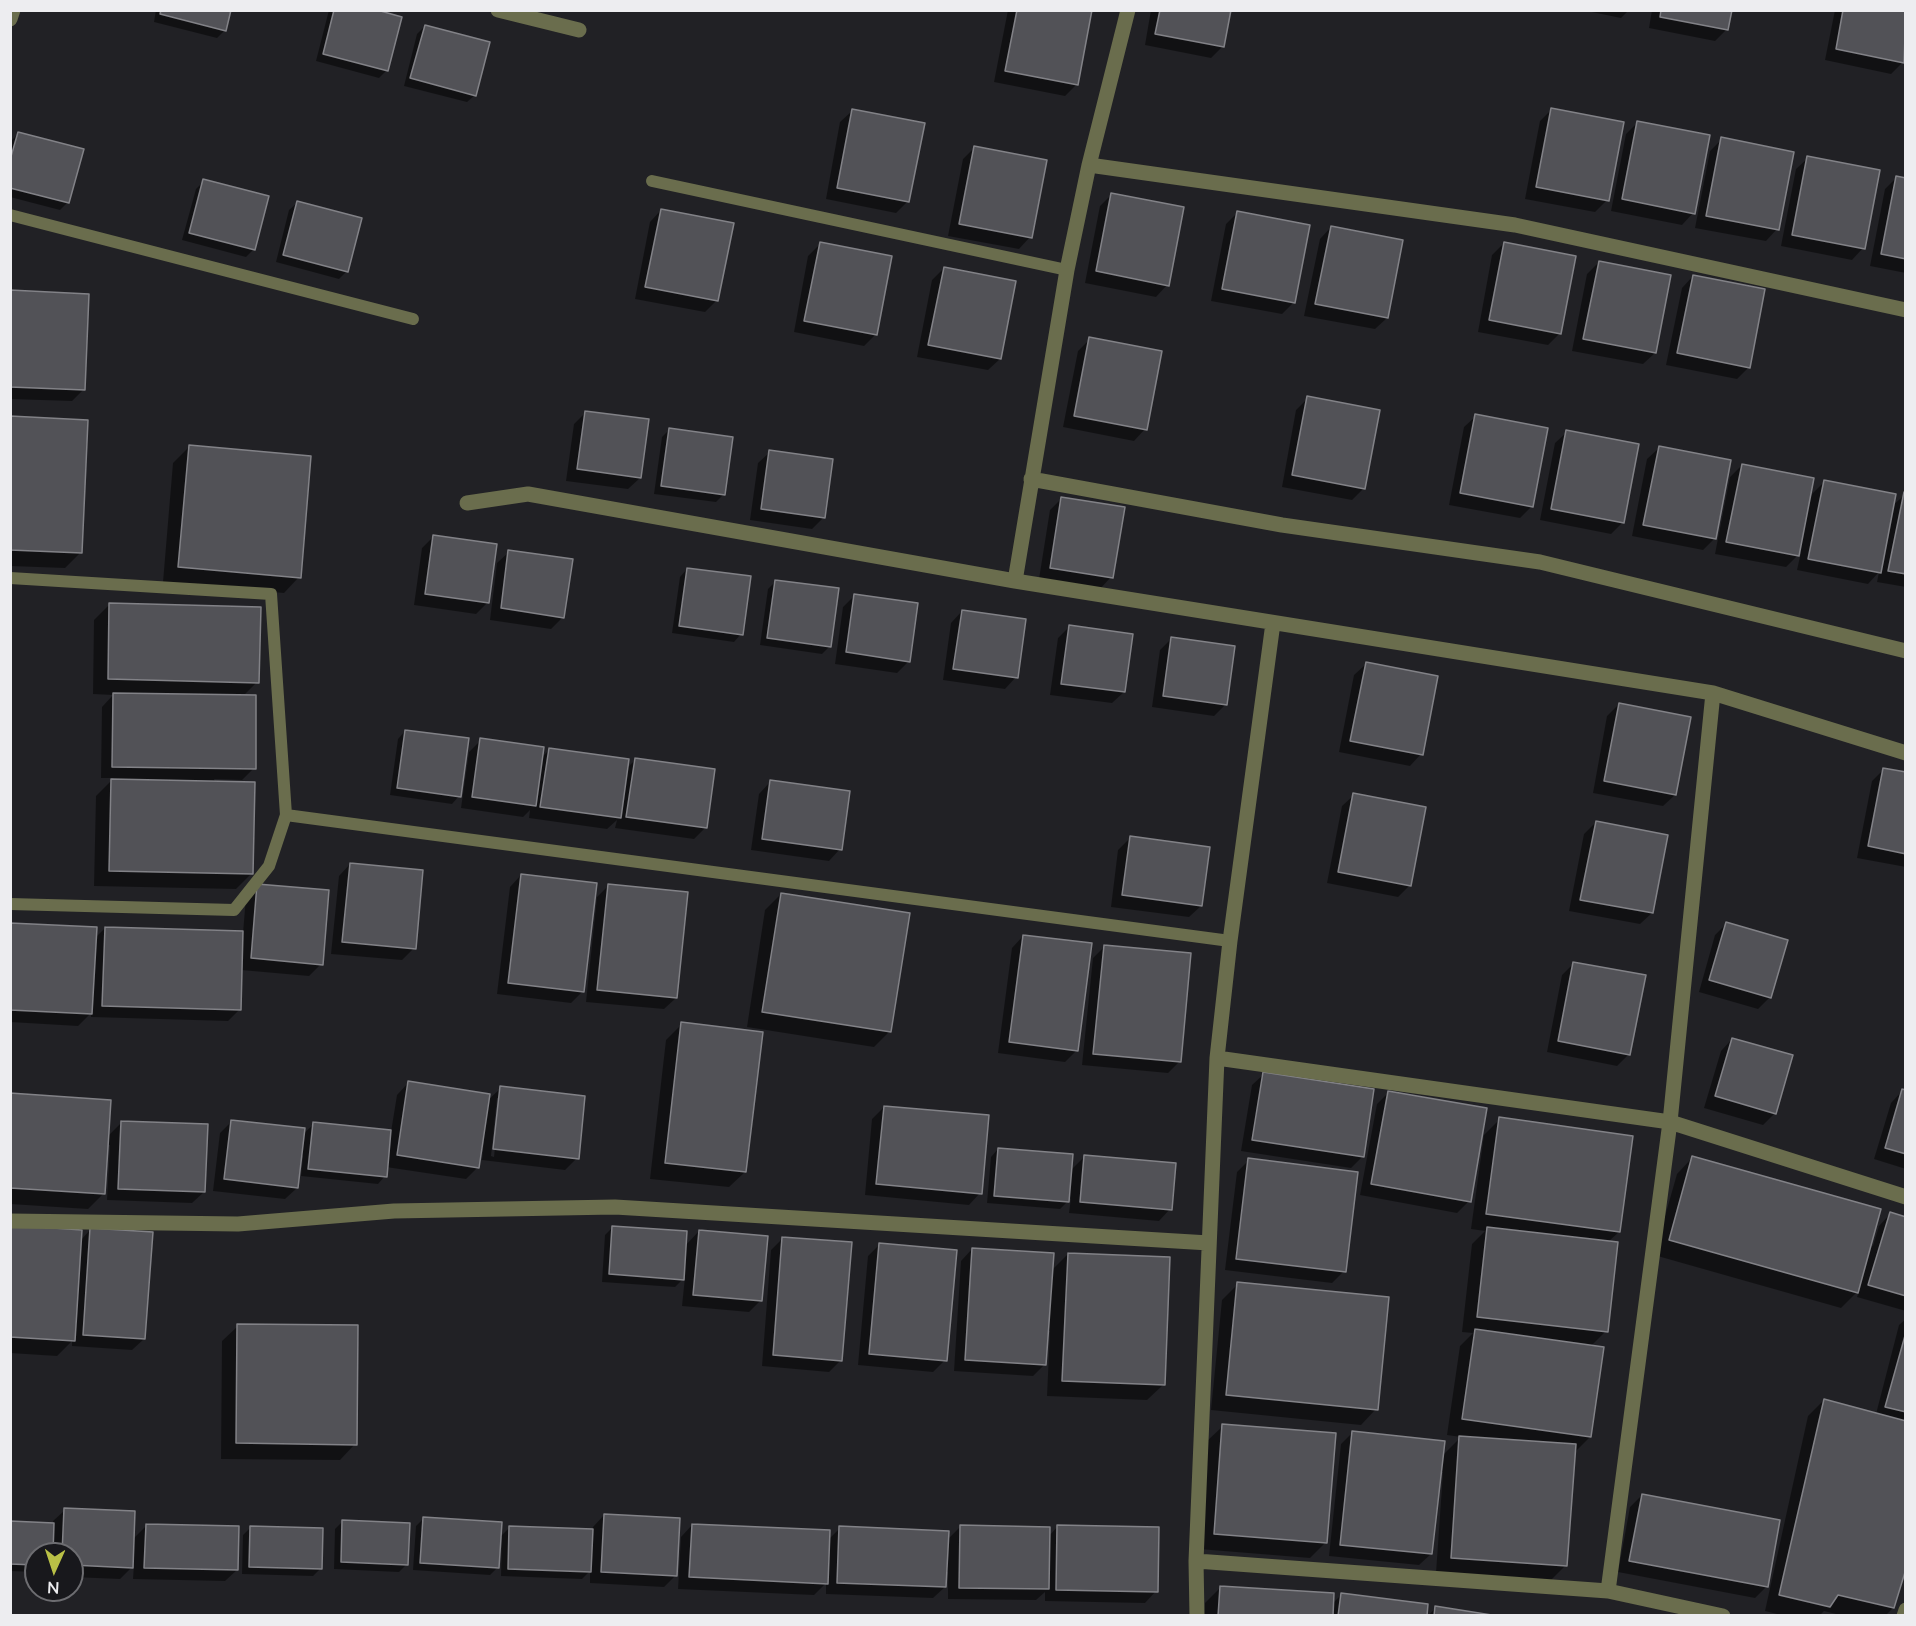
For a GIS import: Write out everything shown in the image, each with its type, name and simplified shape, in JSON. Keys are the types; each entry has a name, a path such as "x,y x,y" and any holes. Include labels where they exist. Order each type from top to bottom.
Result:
{"street":[{"path":"10,19 13,10"},
{"path":"498,10 579,30"},
{"path":"1015,581 1067,270 1089,165 1128,10"},
{"path":"1089,165 1515,225 1905,310"},
{"path":"1031,479 1282,525 1540,562 1905,651"},
{"path":"467,503 528,494 1015,581 1713,693 1905,753"},
{"path":"1197,1616 1196,1561 1217,1058 1230,940 1273,623"},
{"path":"1608,1591 1670,1122 1713,693"},
{"path":"1217,1058 1670,1122 1905,1197"},
{"path":"10,1221 238,1224 394,1210 615,1207 1209,1243"},
{"path":"1196,1561 1608,1591 1723,1616"},
{"path":"1904,1616 1905,1610"}],"lane":[{"path":"652,181 1067,270"},
{"path":"10,214 412,319"},
{"path":"10,578 271,594 286,815 269,866 234,910 10,904"},
{"path":"286,815 1230,940"}],"building":[{"path":"161,10 231,10 226,31 160,14"},
{"path":"334,10 377,10 402,17 388,71 323,54"},
{"path":"1017,10 1092,10 1078,85 1005,71"},
{"path":"1160,10 1231,10 1224,47 1155,34"},
{"path":"1661,10 1732,10 1728,30 1660,17"},
{"path":"1843,10 1906,10 1904,63 1836,49"},
{"path":"425,25 490,42 476,96 410,78"},
{"path":"1551,108 1624,122 1609,201 1536,187"},
{"path":"852,109 925,123 909,202 837,188"},
{"path":"1637,121 1710,135 1695,214 1622,199"},
{"path":"18,132 84,149 69,203 10,188 10,160"},
{"path":"1721,137 1794,152 1779,230 1706,216"},
{"path":"974,146 1047,160 1032,238 959,224"},
{"path":"1807,156 1880,170 1865,249 1792,235"},
{"path":"1896,176 1906,178 1906,259 1881,254"},
{"path":"203,179 269,196 255,250 189,233"},
{"path":"1111,193 1184,207 1169,286 1096,271"},
{"path":"297,201 362,218 348,272 283,255"},
{"path":"661,209 734,223 718,301 645,287"},
{"path":"1237,211 1310,225 1295,303 1222,289"},
{"path":"1331,226 1403,240 1388,318 1315,304"},
{"path":"820,242 892,256 877,335 804,321"},
{"path":"1504,242 1576,256 1561,334 1489,320"},
{"path":"1599,261 1671,275 1656,353 1583,339"},
{"path":"944,267 1016,281 1001,359 928,345"},
{"path":"1693,275 1765,289 1750,368 1677,353"},
{"path":"10,290 89,294 85,390 10,387"},
{"path":"1089,337 1162,351 1147,430 1074,416"},
{"path":"1307,396 1380,410 1365,489 1292,475"},
{"path":"585,411 649,419 641,478 577,469"},
{"path":"1475,414 1548,428 1533,507 1460,493"},
{"path":"10,416 88,420 82,553 10,550"},
{"path":"669,428 733,437 725,495 661,486"},
{"path":"1566,430 1639,444 1624,523 1551,509"},
{"path":"189,445 311,456 301,578 178,567"},
{"path":"1659,446 1731,460 1716,539 1643,525"},
{"path":"769,450 833,459 825,518 761,509"},
{"path":"1742,464 1814,478 1799,556 1726,542"},
{"path":"1824,480 1896,494 1881,573 1808,559"},
{"path":"1904,492 1906,492 1906,574 1888,571"},
{"path":"1061,497 1125,507 1113,578 1050,568"},
{"path":"433,535 497,544 489,603 425,594"},
{"path":"508,550 573,559 564,618 501,608"},
{"path":"687,568 751,576 743,635 679,626"},
{"path":"775,580 839,588 831,647 767,638"},
{"path":"854,594 918,603 910,662 846,652"},
{"path":"109,603 261,607 259,683 108,679"},
{"path":"962,610 1026,619 1018,678 953,669"},
{"path":"1069,625 1133,634 1125,692 1061,684"},
{"path":"1171,637 1235,646 1227,705 1163,696"},
{"path":"1366,662 1438,676 1423,755 1350,741"},
{"path":"113,693 256,695 256,769 112,767"},
{"path":"1619,703 1691,717 1676,795 1604,781"},
{"path":"405,730 469,738 461,797 397,788"},
{"path":"480,738 544,747 536,806 472,797"},
{"path":"549,748 629,759 621,818 540,807"},
{"path":"635,758 715,769 707,828 626,817"},
{"path":"1883,768 1906,772 1906,854 1868,846"},
{"path":"111,779 255,782 253,874 109,871"},
{"path":"770,780 850,791 842,850 762,839"},
{"path":"1353,793 1426,807 1411,886 1338,872"},
{"path":"1596,821 1668,835 1653,913 1580,900"},
{"path":"1130,836 1210,847 1202,906 1122,895"},
{"path":"350,863 423,870 416,949 342,942"},
{"path":"521,874 597,883 584,992 508,983"},
{"path":"257,884 329,890 323,965 251,958"},
{"path":"608,884 688,892 677,998 597,990"},
{"path":"781,893 910,913 891,1032 762,1012"},
{"path":"1726,922 1788,940 1771,998 1709,980"},
{"path":"10,923 97,927 92,1014 10,1010"},
{"path":"105,927 243,931 241,1010 102,1006"},
{"path":"1023,935 1092,943 1078,1051 1009,1042"},
{"path":"1104,945 1191,953 1181,1062 1093,1054"},
{"path":"1573,962 1646,975 1630,1055 1558,1041"},
{"path":"681,1022 763,1032 746,1172 665,1163"},
{"path":"1732,1038 1793,1055 1776,1114 1715,1096"},
{"path":"1263,1072 1374,1089 1364,1157 1252,1140"},
{"path":"408,1081 490,1094 479,1168 397,1155"},
{"path":"500,1086 585,1096 579,1159 493,1149"},
{"path":"1902,1089 1906,1090 1906,1154 1885,1148"},
{"path":"1388,1091 1487,1108 1471,1202 1371,1184"},
{"path":"10,1093 111,1100 105,1194 10,1188"},
{"path":"884,1106 989,1115 982,1194 876,1184"},
{"path":"1499,1117 1633,1136 1620,1232 1486,1214"},
{"path":"231,1120 305,1128 298,1188 224,1179"},
{"path":"121,1121 208,1124 205,1192 118,1189"},
{"path":"313,1122 391,1130 387,1177 308,1169"},
{"path":"998,1148 1073,1154 1069,1202 994,1196"},
{"path":"1084,1155 1176,1163 1172,1210 1080,1202"},
{"path":"1692,1156 1881,1209 1858,1293 1669,1240"},
{"path":"1248,1158 1358,1172 1346,1272 1236,1259"},
{"path":"1890,1212 1906,1217 1906,1296 1868,1285"},
{"path":"10,1225 82,1230 75,1341 10,1337"},
{"path":"612,1226 687,1231 684,1280 609,1274"},
{"path":"1487,1227 1618,1242 1608,1332 1477,1317"},
{"path":"90,1228 153,1232 145,1339 83,1335"},
{"path":"699,1230 768,1236 762,1301 693,1295"},
{"path":"782,1237 852,1242 842,1361 773,1355"},
{"path":"879,1243 957,1250 947,1361 869,1354"},
{"path":"972,1248 1054,1253 1046,1365 965,1360"},
{"path":"1068,1253 1170,1257 1165,1385 1062,1381"},
{"path":"1237,1282 1389,1297 1378,1410 1226,1395"},
{"path":"237,1324 358,1325 357,1445 236,1443"},
{"path":"1475,1329 1604,1347 1591,1437 1462,1419"},
{"path":"1906,1332 1906,1412 1885,1407"},
{"path":"1824,1399 1906,1421 1906,1569 1894,1608 1838,1595 1830,1607 1779,1595"},
{"path":"1222,1424 1336,1433 1327,1543 1214,1534"},
{"path":"1352,1431 1445,1441 1432,1554 1340,1545"},
{"path":"1459,1436 1576,1444 1567,1566 1451,1558"},
{"path":"1642,1494 1780,1520 1768,1587 1629,1561"},
{"path":"64,1508 135,1511 133,1568 84,1566 84,1542 63,1542"},
{"path":"604,1514 680,1518 677,1576 601,1572"},
{"path":"423,1517 502,1522 499,1568 420,1563"},
{"path":"342,1520 410,1523 408,1565 341,1562"},
{"path":"10,1521 54,1523 53,1542 24,1542 24,1565 10,1564"},
{"path":"146,1524 239,1526 238,1570 144,1568"},
{"path":"692,1524 830,1530 828,1584 689,1577"},
{"path":"960,1525 1050,1527 1049,1589 959,1588"},
{"path":"1057,1525 1159,1527 1158,1592 1056,1590"},
{"path":"250,1526 323,1528 322,1569 249,1567"},
{"path":"509,1526 593,1529 591,1572 508,1569"},
{"path":"839,1526 949,1531 946,1587 837,1583"},
{"path":"1220,1586 1334,1593 1333,1616 1218,1616"},
{"path":"1341,1593 1428,1604 1427,1616 1338,1616"},
{"path":"1435,1606 1498,1616 1434,1616"}]}
